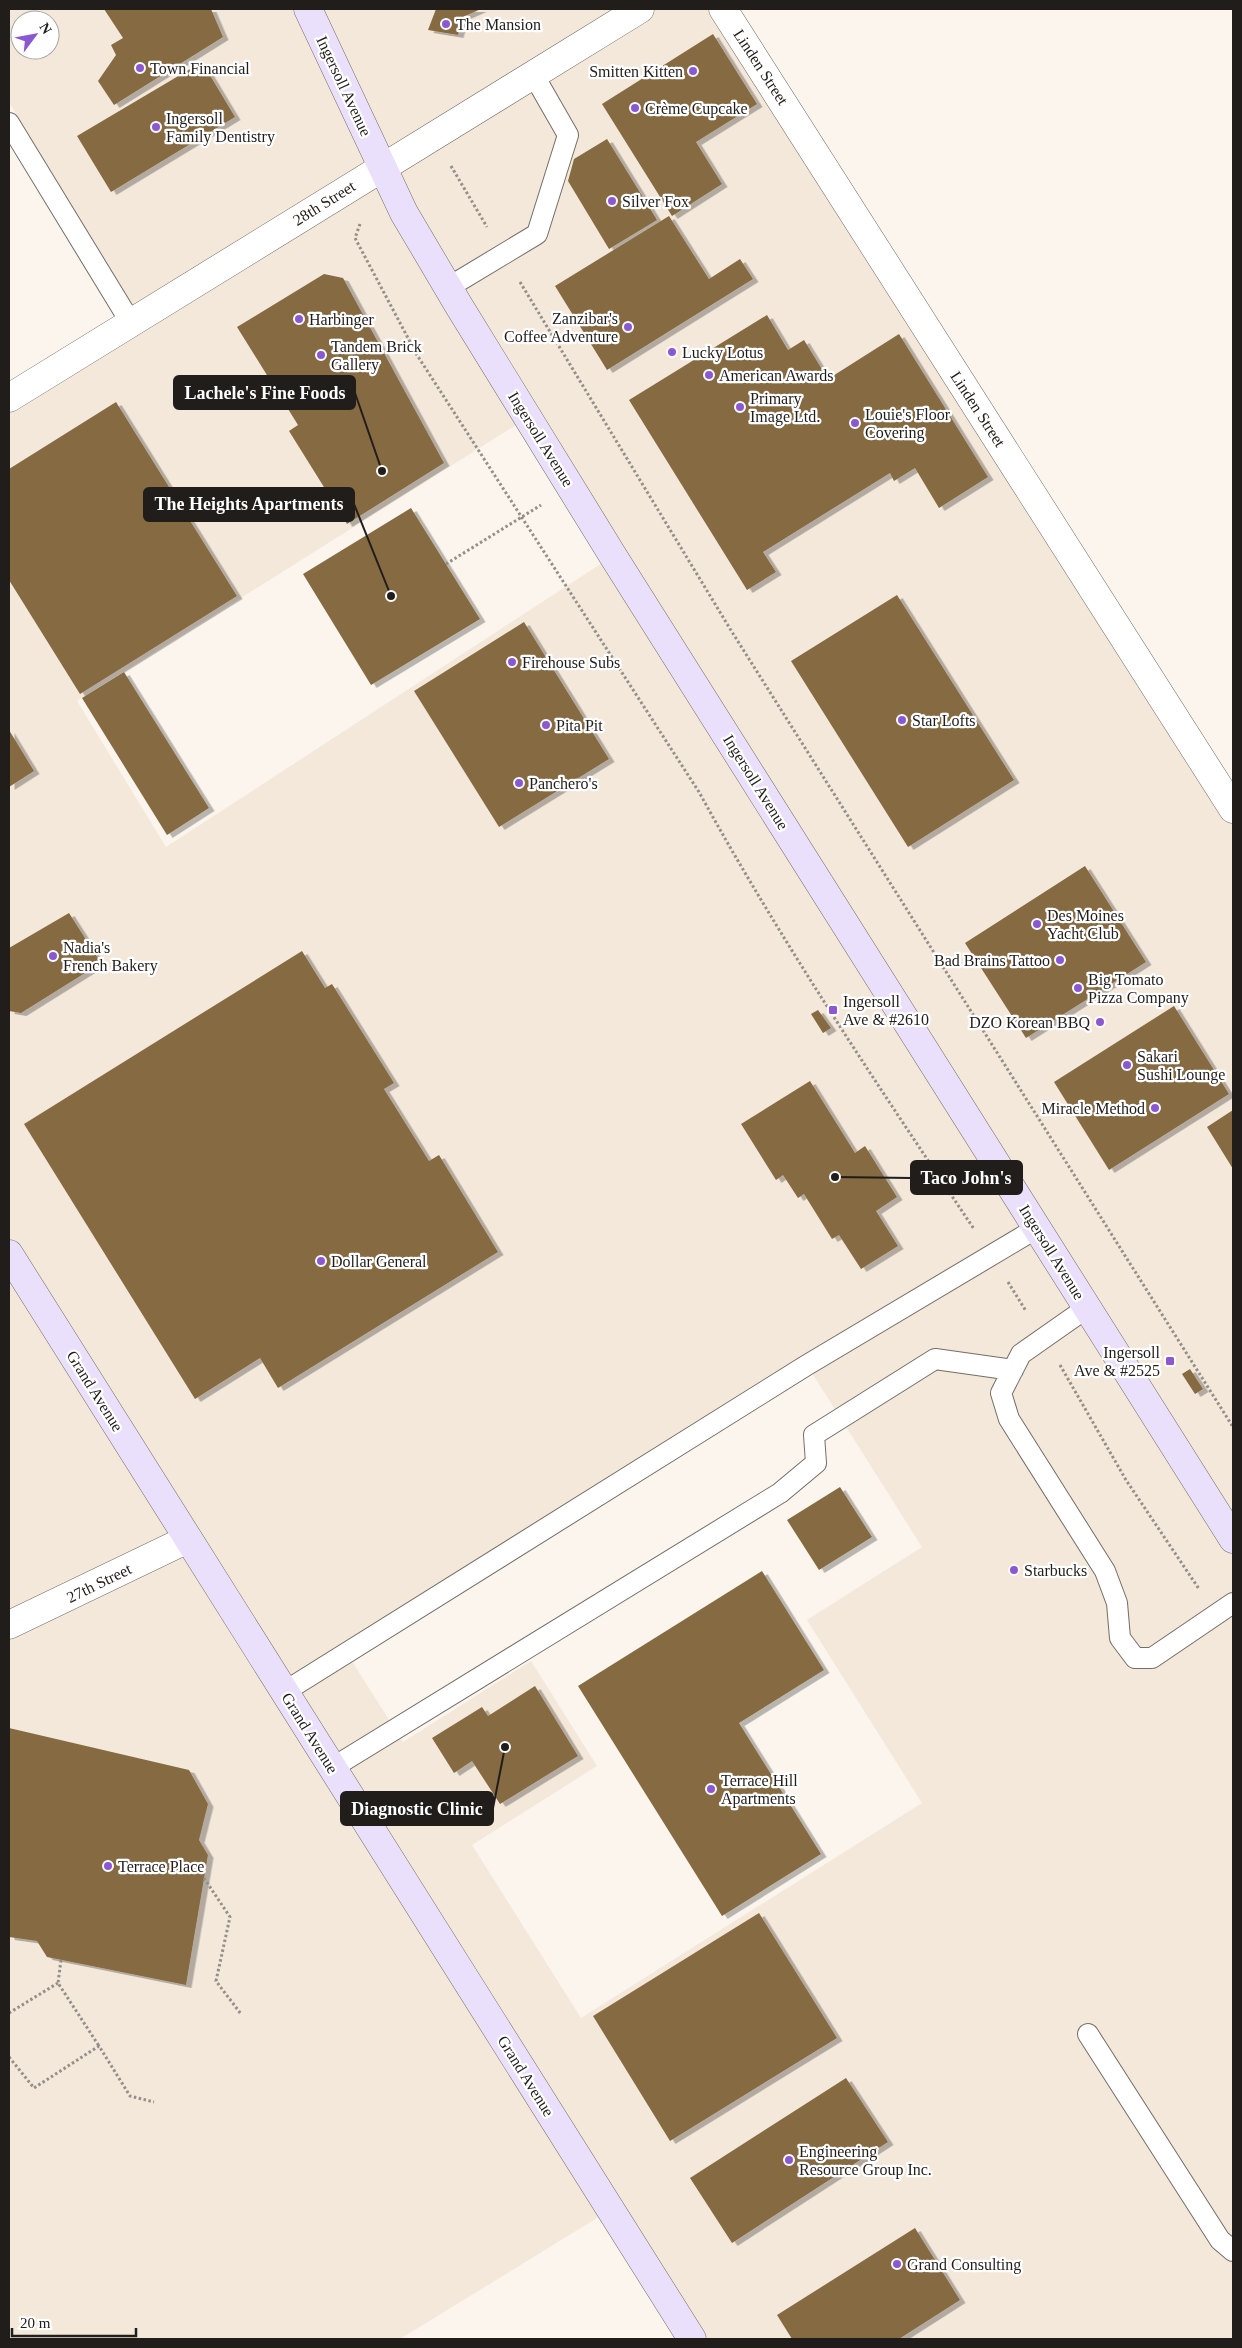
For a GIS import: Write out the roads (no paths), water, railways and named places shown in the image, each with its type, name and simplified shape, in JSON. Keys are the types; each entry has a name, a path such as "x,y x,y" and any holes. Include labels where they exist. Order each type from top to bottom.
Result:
{"main road":[{"name":"Ingersoll Avenue","path":"308,9 404,213 570,487 1233,1539"},
{"name":"Grand Avenue","path":"9,1254 692,2339"}],"street":[{"name":"28th Street","path":"9,398 640,9"},
{"name":"Linden Street","path":"723,9 1233,809"},
{"name":"27th Street","path":"9,1625 188,1538"}],"lane":[{"path":"449,287 537,234 568,135 533,74"},
{"path":"9,123 131,322"},
{"path":"284,1692 807,1365 1037,1228"},
{"path":"1088,1307 1022,1354 1001,1394 1009,1419 1105,1571 1117,1603 1120,1638 1135,1658 1152,1658 1225,1609"},
{"path":"332,1768 780,1493 816,1463 814,1435 935,1359 1013,1370"},
{"path":"1088,2034 1220,2240 1233,2251"}],"place":[{"name":"The Mansion","path":"446,24"},
{"name":"Town Financial","path":"140,68"},
{"name":"Smitten Kitten","path":"693,71"},
{"name":"Crème Cupcake","path":"635,108"},
{"name":"Ingersoll Family Dentistry","path":"156,127"},
{"name":"Silver Fox","path":"612,201"},
{"name":"Harbinger","path":"299,319"},
{"name":"Zanzibar's Coffee Adventure","path":"628,327"},
{"name":"Lucky Lotus","path":"672,352"},
{"name":"Tandem Brick Gallery","path":"321,355"},
{"name":"American Awards","path":"709,375"},
{"name":"Primary Image Ltd.","path":"740,407"},
{"name":"Louie's Floor Covering","path":"855,423"},
{"name":"Lachele's Fine Foods","path":"382,471"},
{"name":"The Heights Apartments","path":"391,596"},
{"name":"Firehouse Subs","path":"512,662"},
{"name":"Star Lofts","path":"902,720"},
{"name":"Pita Pit","path":"546,725"},
{"name":"Panchero's","path":"519,783"},
{"name":"Des Moines Yacht Club","path":"1037,924"},
{"name":"Nadia's French Bakery","path":"53,956"},
{"name":"Bad Brains Tattoo","path":"1060,960"},
{"name":"Big Tomato Pizza Company","path":"1078,988"},
{"name":"Ingersoll Ave & #2610","path":"833,1010"},
{"name":"DZO Korean BBQ","path":"1100,1022"},
{"name":"Sakari Sushi Lounge","path":"1127,1065"},
{"name":"Miracle Method","path":"1155,1108"},
{"name":"Taco John's","path":"835,1177"},
{"name":"Dollar General","path":"321,1261"},
{"name":"Ingersoll Ave & #2525","path":"1170,1361"},
{"name":"Starbucks","path":"1014,1570"},
{"name":"Diagnostic Clinic","path":"505,1747"},
{"name":"Terrace Hill Apartments","path":"711,1789"},
{"name":"Terrace Place","path":"108,1866"},
{"name":"Engineering Resource Group Inc.","path":"789,2160"},
{"name":"Grand Consulting","path":"897,2264"}]}
